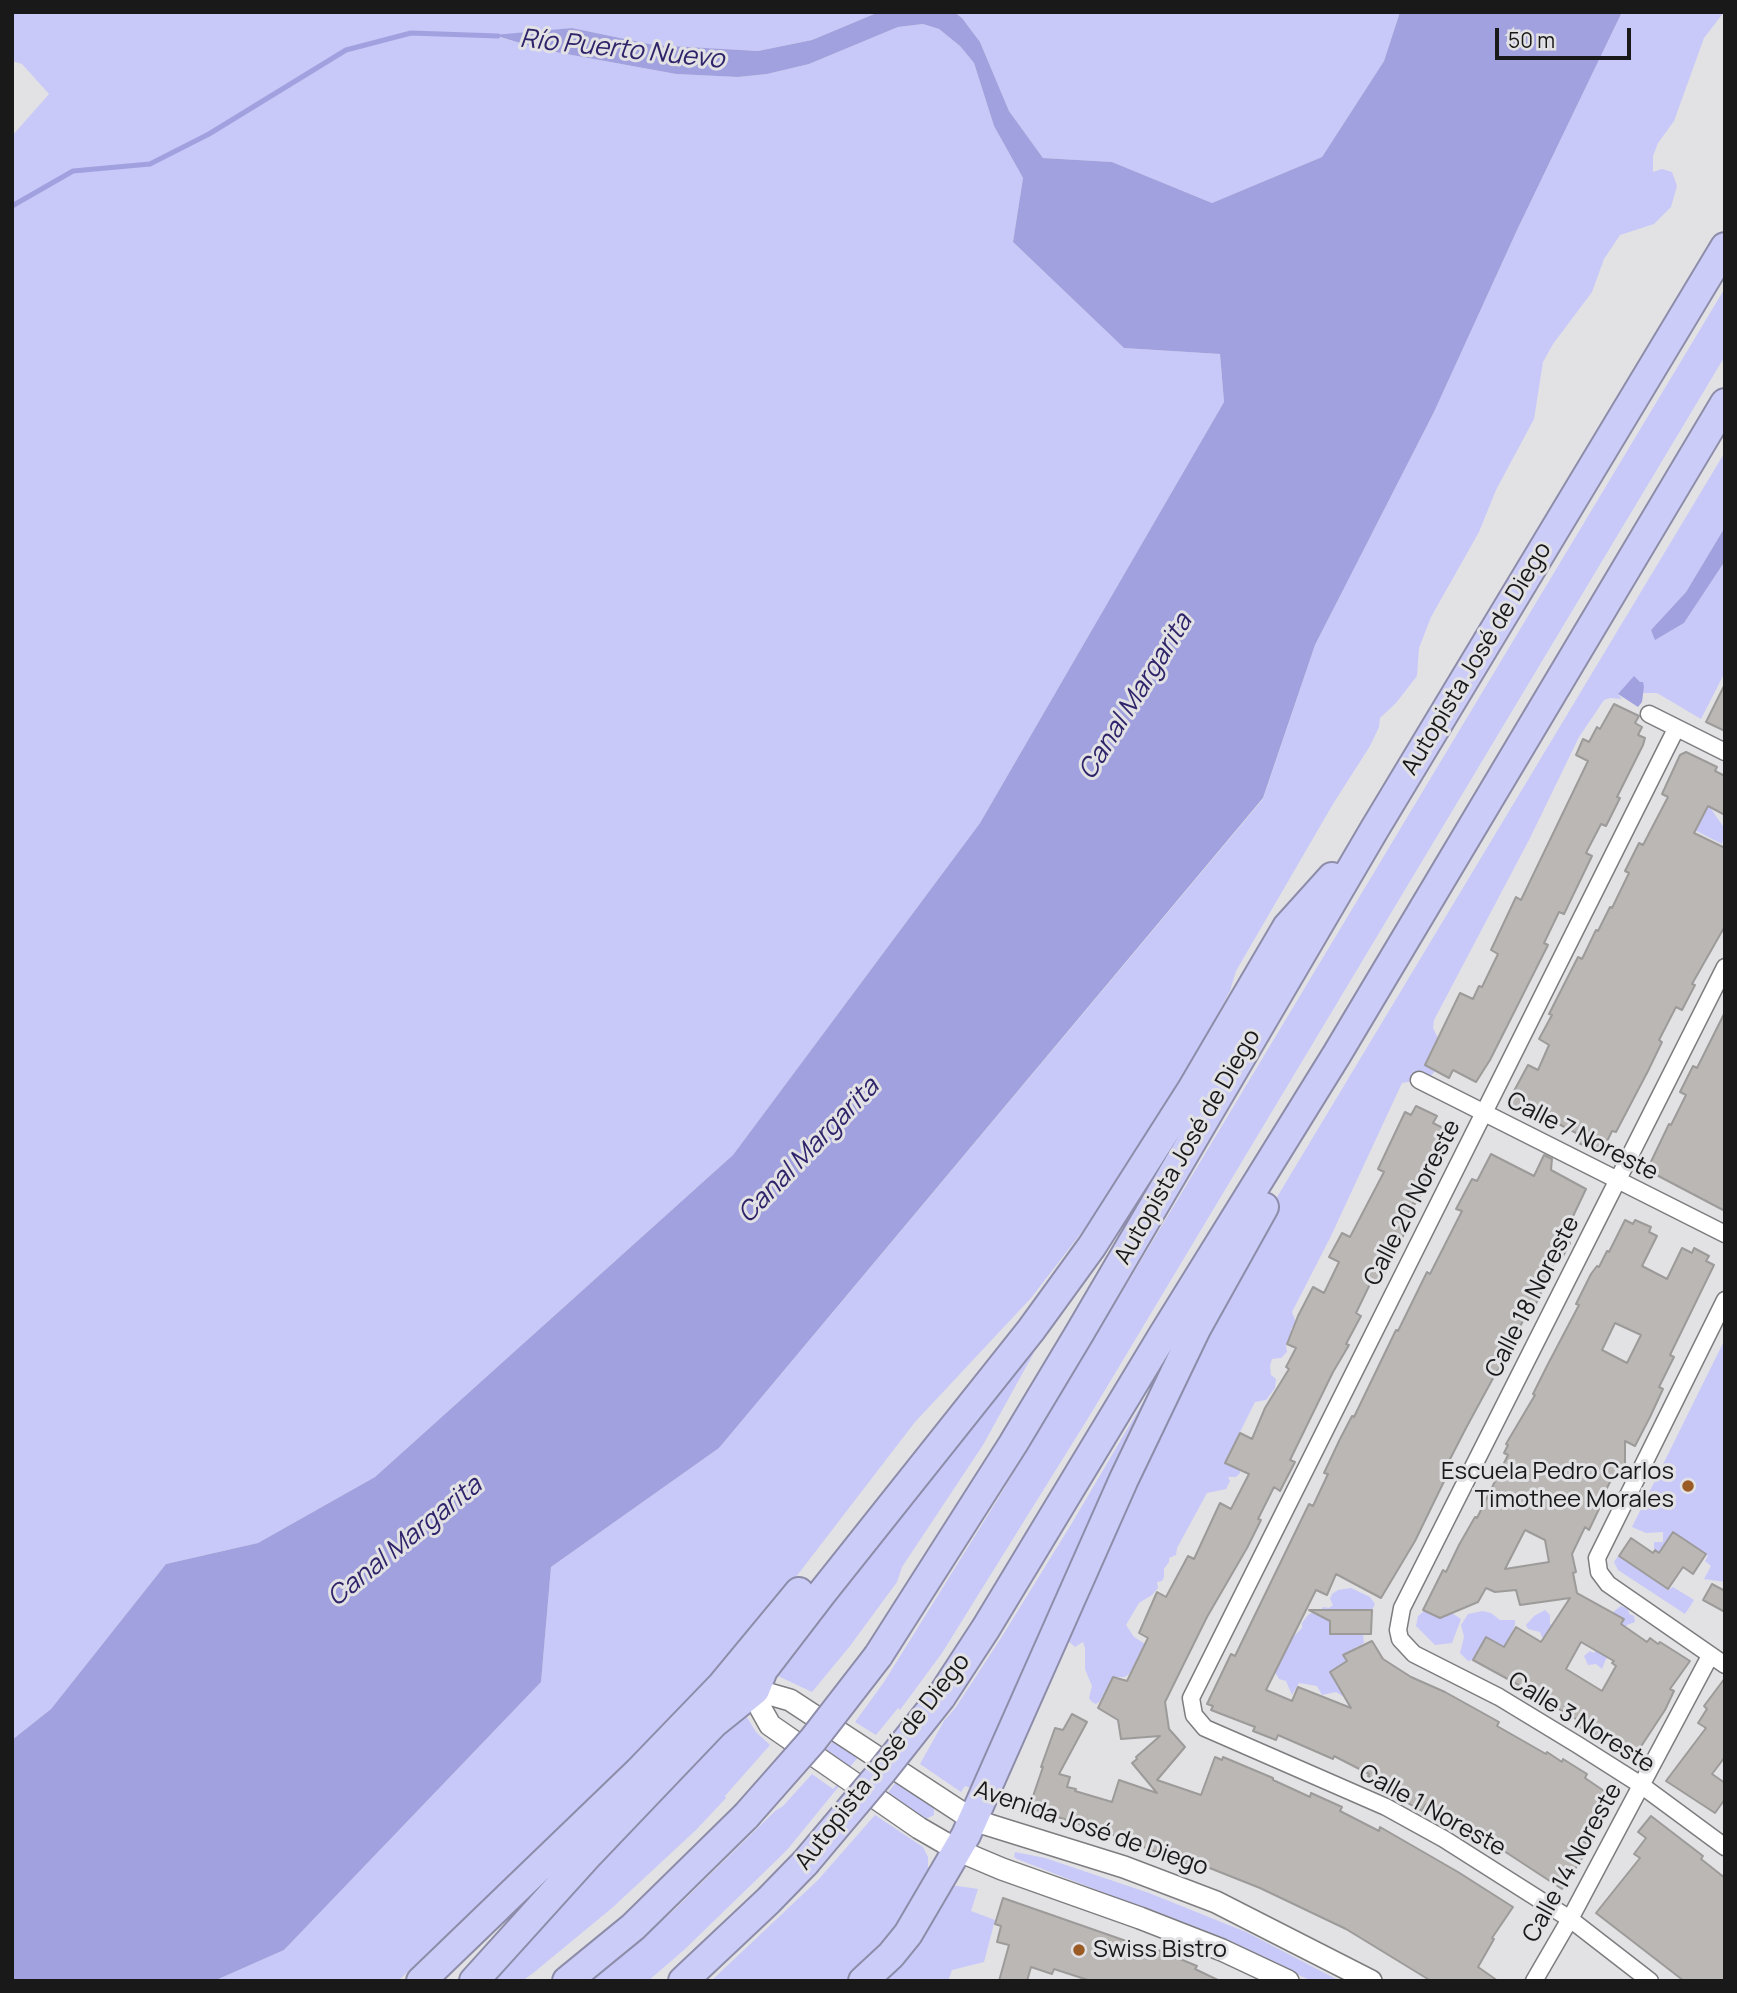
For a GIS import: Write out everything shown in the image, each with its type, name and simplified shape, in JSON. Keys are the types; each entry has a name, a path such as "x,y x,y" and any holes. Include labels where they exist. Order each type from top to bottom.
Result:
{"highway":[{"name":"Autopista José de Diego","path":"567,1981 633,1927 746,1816 813,1740 878,1656 1013,1444 1374,830 1725,247"},
{"name":"Autopista José de Diego","path":"683,1981 805,1863 941,1697 986,1628 1337,1054 1725,403"},
{"path":"474,1981 587,1856 714,1723 755,1690 763,1670 1031,1330 1092,1246 1192,1089 1287,927 1374,830"},
{"path":"863,1981 891,1955 908,1934 973,1820 1119,1491 1196,1329 1249,1232 1316,1124 1337,1054"},
{"path":"421,1981 639,1771 722,1685 911,1451 1088,1236 1121,1200"},
{"path":"446,1981 548,1882 587,1856"}],"main road":[{"name":"Avenida José de Diego","path":"755,1690 790,1700 973,1820 1124,1867 1216,1902 1371,1981"},
{"path":"755,1690 770,1725 919,1828 957,1850 1014,1874 1210,1946 1288,1981"}],"street":[{"path":"1649,714 1725,752"},
{"name":"Calle 20 Noreste","path":"1191,1698 1676,729"},
{"name":"Calle 18 Noreste","path":"1407,1649 1398,1630 1398,1618 1402,1608 1725,967"},
{"name":"Calle 7 Noreste","path":"1419,1080 1725,1234"},
{"path":"1725,1300 1597,1558 1599,1572 1608,1584 1725,1665"},
{"name":"Calle 3 Noreste","path":"1407,1649 1536,1719 1642,1785 1725,1847"},
{"name":"Calle 14 Noreste","path":"1534,1981 1570,1919 1710,1656"},
{"name":"Calle 1 Noreste","path":"1191,1698 1194,1715 1205,1728 1386,1807 1482,1861 1570,1919 1650,1981"}],"shaded area":[{"path":"12,12 879,12 812,40 758,51 654,45 572,28 496,36 539,49 676,74 738,77 767,74 809,64 898,27 923,24 939,29 960,46 974,63 994,126 1023,178 1013,242 1124,348 1220,354 1224,402 980,823 733,1155 375,1477 258,1543 166,1564 51,1709 12,1740 12,136 49,94 22,64 12,61"},
{"path":"954,12 1400,12 1384,61 1322,157 1212,203 1112,162 1043,158 1009,111 980,42 962,18"},
{"path":"1622,12 1724,12 1704,38 1674,121 1658,143 1653,156 1653,172 1662,169 1672,172 1677,186 1671,207 1654,224 1620,235 1604,259 1592,292 1553,344 1543,362 1534,419 1496,490 1479,532 1431,617 1419,648 1417,676 1380,718 1370,746 1333,804 1236,971 1207,1042 1095,1215 1031,1298 915,1422 776,1603 665,1728 398,1981 214,1981 284,1950 541,1682 551,1567 719,1448 1263,799 1315,645 1434,412 1518,228"},
{"path":"1725,288 1725,356 1090,1415 942,1653 900,1710 898,1708 876,1735 855,1722 884,1682 996,1502"},
{"path":"1725,452 1725,527 1686,592 1651,630 1656,639 1684,623 1725,561 1725,672 1701,719 1657,693 1643,693 1644,687 1637,680 1618,694 1622,699 1604,700 1579,737 1530,838 1434,1020 1433,1028 1440,1042 1436,1043 1425,1065 1435,1071 1429,1078 1402,1083 1330,1238 1292,1312 1296,1323 1286,1345 1287,1352 1281,1358 1272,1359 1270,1366 1271,1375 1276,1379 1275,1388 1266,1400 1255,1402 1225,1462 1240,1470 1240,1473 1236,1477 1228,1477 1230,1481 1226,1489 1207,1493 1177,1548 1176,1555 1169,1558 1162,1581 1157,1582 1158,1588 1139,1603 1126,1625 1134,1637 1145,1644 1130,1673 1125,1677 1113,1677 1100,1701 1096,1704 1092,1702 1089,1698 1092,1686 1085,1669 1083,1642 1075,1647 1067,1640 1103,1544 1247,1247"},
{"path":"1717,771 1717,790 1709,806 1725,829 1722,844 1687,826"},
{"path":"1033,1339 1037,1347 983,1445 902,1567 897,1582 850,1646 812,1692 778,1676 783,1667 780,1663"},
{"name":"Escuela Pedro Carlos Timothee Morales","path":"1725,1339 1725,1582 1704,1579 1711,1566 1705,1561 1708,1556 1673,1532 1659,1553 1654,1549 1654,1542 1663,1542 1663,1532 1646,1533 1632,1527"},
{"path":"1169,1358 970,1788 965,1786 961,1792 920,1764 944,1721 1001,1638 1072,1523"},
{"path":"1618,1556 1668,1590 1673,1587 1694,1600 1685,1614 1618,1570 1614,1562"},
{"path":"1351,1588 1370,1597 1375,1604 1372,1610 1330,1634 1363,1634 1364,1643 1355,1648 1347,1661 1330,1672 1353,1706 1348,1705 1344,1697 1336,1692 1322,1695 1317,1686 1299,1683 1292,1695 1286,1681 1279,1679 1275,1672 1289,1644 1285,1635 1292,1638 1302,1628 1308,1615 1313,1612 1318,1614 1323,1607 1329,1608 1333,1605 1330,1599 1332,1594"},
{"path":"1621,1606 1628,1609 1635,1622 1627,1625 1617,1640 1614,1655 1606,1659 1602,1669 1596,1664 1588,1665 1584,1656 1590,1651 1594,1653 1619,1617 1613,1612"},
{"path":"1428,1608 1449,1611 1461,1619 1452,1643 1435,1645 1416,1626 1418,1616"},
{"path":"1545,1610 1550,1615 1550,1624 1554,1626 1548,1640 1542,1637 1540,1632 1528,1629 1526,1625 1534,1616"},
{"path":"1483,1611 1500,1620 1515,1620 1515,1625 1502,1652 1486,1637 1473,1660 1468,1661 1460,1653 1464,1637 1461,1625 1468,1614"},
{"path":"745,1714 756,1732 770,1745 696,1830 612,1908 532,1974 522,1981 485,1981 697,1755"},
{"path":"835,1739 860,1755 849,1768 825,1751"},
{"path":"812,1774 833,1789 839,1783 840,1785 787,1850 685,1949 648,1981 589,1981 673,1911 783,1806"},
{"path":"897,1781 929,1803 934,1809 934,1815 922,1817 887,1794"},
{"path":"875,1815 923,1847 928,1857 928,1867 932,1870 894,1934 862,1968 848,1981 711,1981 818,1880"},
{"path":"1015,1852 1045,1858 1149,1893 1246,1932 1340,1981 1312,1981 1184,1924 1017,1859 1014,1857"},
{"path":"951,1885 978,1889 971,1911 995,1920 984,1962 952,1970 948,1981 875,1981"}],"water":[{"name":"Canal Margarita","path":"879,12 954,12 962,18 980,42 1009,111 1043,158 1112,162 1212,203 1322,157 1384,61 1400,12 1622,12 1518,228 1434,412 1315,645 1263,798 719,1448 551,1567 541,1682 284,1950 214,1981 12,1981 12,1740 51,1709 166,1564 258,1543 375,1477 733,1155 980,823 1224,402 1220,354 1124,348 1013,242 1023,178 994,126 974,63 960,46 939,29 923,24 898,27 809,64 767,74 738,77 676,74 539,49 494,35 572,28 654,45 758,51 812,40"},
{"path":"1725,527 1725,561 1684,623 1655,640 1651,630 1686,592"},
{"path":"1634,676 1643,682 1644,687 1642,702 1638,707 1618,694"}],"building":[{"path":"1725,684 1725,731 1706,722"},
{"path":"1614,704 1639,716 1635,723 1642,727 1638,735 1645,738 1617,797 1620,798 1606,826 1601,824 1586,853 1592,856 1564,914 1559,912 1544,943 1548,945 1490,1060 1476,1082 1453,1070 1449,1078 1425,1065 1460,993 1473,999 1479,986 1482,987 1498,954 1491,950 1516,897 1521,900 1588,761 1576,755 1583,739 1589,742"},
{"path":"1686,752 1717,767 1715,771 1725,776 1725,815 1708,806 1694,833 1725,848 1725,926 1692,984 1695,985 1682,1010 1676,1007 1659,1040 1662,1042 1648,1071 1616,1132 1612,1131 1601,1154 1577,1142 1580,1135 1543,1116 1540,1122 1507,1104 1528,1065 1538,1070 1549,1045 1539,1039 1552,1015 1549,1014 1578,957 1582,959 1596,930 1598,931 1610,907 1612,908 1629,873 1625,871 1639,843 1643,845 1668,797 1662,794 1680,755"},
{"path":"1725,1012 1725,1211 1647,1170 1686,1095 1680,1092 1693,1066 1697,1068"},
{"path":"1416,1106 1437,1116 1433,1123 1445,1129 1443,1133 1449,1136 1432,1169 1436,1171 1400,1227 1406,1230 1379,1284 1372,1280 1356,1313 1361,1316 1346,1344 1349,1345 1290,1460 1295,1462 1280,1491 1274,1487 1247,1548 1207,1617 1165,1702 1169,1729 1185,1747 1157,1780 1201,1795 1215,1757 1222,1760 1223,1757 1310,1797 1311,1793 1342,1807 1340,1811 1379,1831 1380,1827 1458,1872 1513,1907 1492,1938 1494,1939 1478,1967 1498,1981 1431,1981 1346,1929 1260,1888 1197,1863 1195,1868 1137,1843 1033,1809 1034,1806 1030,1805 1055,1728 1063,1730 1072,1714 1087,1722 1059,1774 1070,1777 1067,1787 1112,1802 1119,1780 1157,1793 1132,1763 1160,1736 1121,1739 1118,1720 1098,1708 1113,1677 1127,1681 1148,1638 1139,1633 1157,1592 1166,1597 1188,1556 1194,1559 1220,1503 1231,1509 1249,1474 1225,1463 1240,1433 1252,1439 1265,1408 1289,1369 1286,1367 1296,1348 1287,1344 1298,1316 1313,1287 1324,1293 1339,1262 1329,1257 1342,1233 1350,1237 1384,1172 1378,1169 1405,1112 1411,1115"},
{"path":"1491,1154 1534,1176 1544,1155 1552,1159 1551,1170 1586,1189 1566,1231 1570,1233 1567,1240 1570,1243 1561,1260 1557,1258 1539,1292 1541,1293 1529,1319 1525,1317 1510,1346 1513,1347 1504,1365 1497,1371 1448,1463 1452,1465 1415,1541 1381,1598 1336,1574 1327,1595 1316,1590 1266,1690 1292,1701 1298,1687 1351,1708 1330,1672 1347,1661 1343,1655 1372,1641 1383,1659 1411,1677 1445,1692 1499,1722 1497,1726 1587,1774 1585,1778 1610,1795 1578,1837 1590,1846 1562,1889 1426,1804 1422,1811 1395,1796 1398,1791 1368,1776 1369,1774 1334,1756 1333,1759 1278,1735 1276,1740 1253,1731 1255,1727 1211,1710 1213,1706 1207,1704 1231,1654 1235,1656 1309,1504 1313,1506 1328,1474 1324,1473 1340,1439 1352,1416 1354,1417 1396,1330 1398,1331 1427,1272 1430,1274 1462,1211 1456,1209 1472,1179 1477,1181"},
{"path":"1625,1220 1633,1224 1635,1220 1651,1227 1649,1232 1657,1236 1642,1266 1667,1279 1682,1248 1692,1253 1694,1248 1709,1256 1706,1261 1714,1265 1670,1355 1674,1357 1659,1387 1663,1389 1650,1417 1635,1446 1625,1441 1625,1464 1620,1475 1615,1472 1589,1530 1585,1527 1572,1554 1577,1593 1624,1619 1621,1624 1647,1642 1650,1638 1658,1644 1660,1642 1690,1661 1670,1689 1674,1691 1665,1710 1633,1756 1604,1737 1602,1741 1576,1725 1579,1721 1547,1702 1545,1706 1522,1693 1524,1688 1473,1660 1486,1637 1504,1647 1516,1627 1541,1642 1570,1598 1520,1605 1516,1590 1495,1592 1486,1588 1478,1602 1440,1618 1423,1610 1443,1570 1446,1572 1475,1517 1477,1518 1508,1455 1504,1453 1508,1445 1506,1444 1535,1395 1533,1394 1579,1305 1576,1304 1591,1274 1599,1267 1607,1251 1609,1252","holes":["1615,1323 1641,1335 1627,1363 1602,1350","1525,1530 1545,1540 1549,1562 1505,1569","1581,1642 1614,1661 1612,1663 1616,1666 1602,1691 1566,1669"]},
{"path":"1673,1532 1706,1554 1693,1574 1683,1567 1668,1589 1619,1556 1631,1538 1653,1553 1655,1550 1659,1553"},
{"path":"1712,1584 1725,1591 1725,1612 1703,1600"},
{"path":"1309,1610 1372,1610 1371,1634 1330,1634 1330,1621"},
{"path":"1725,1678 1725,1757 1712,1774 1725,1783 1725,1799 1715,1813 1666,1781 1706,1728 1698,1723 1707,1709 1704,1706"},
{"path":"1651,1816 1703,1856 1701,1859 1725,1878 1725,1981 1684,1981 1596,1913 1640,1858 1634,1854 1646,1838 1638,1832"},
{"path":"1003,1898 1152,1950 1153,1948 1197,1966 1195,1969 1220,1981 1091,1981 1054,1969 1052,1974 1031,1967 1027,1981 999,1981 1009,1945 997,1942 1001,1926 995,1924"}],"waterway":[{"name":"Río Puerto Nuevo","path":"12,206 73,171 150,164 209,134 346,50 411,33 498,36"}],"place":[{"name":"Escuela Pedro Carlos Timothee Morales","path":"1688,1486"},
{"name":"Swiss Bistro","path":"1079,1950"}]}
